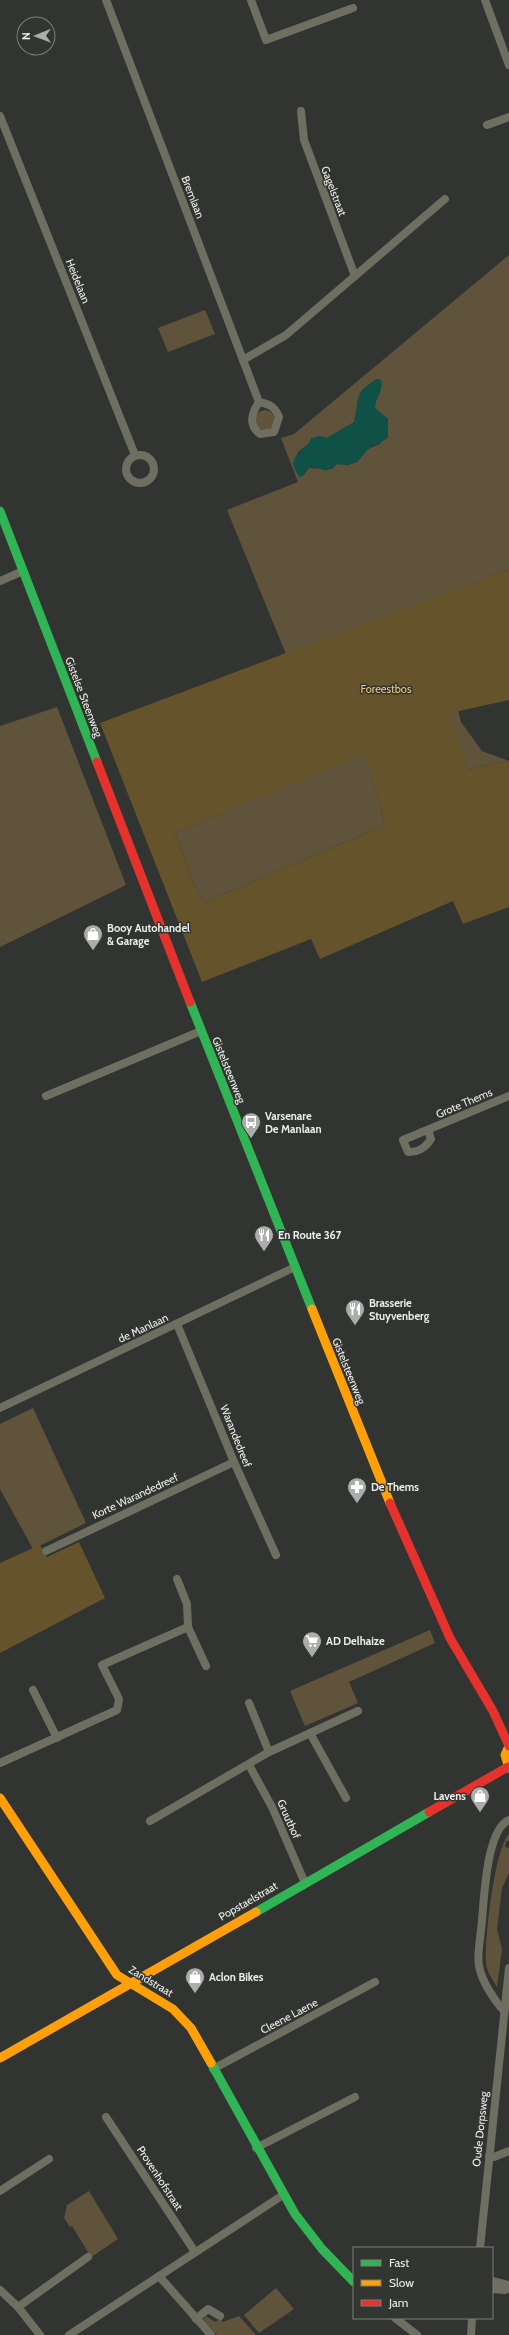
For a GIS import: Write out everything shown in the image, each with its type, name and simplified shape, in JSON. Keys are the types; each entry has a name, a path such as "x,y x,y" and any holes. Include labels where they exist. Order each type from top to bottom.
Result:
{"main road":[{"name":"Gistelse Steenweg","path":"0,512 146,891"},
{"name":"Gistelsteenweg","path":"146,891 341,1385 414,1560 450,1638 493,1711 509,1746"},
{"name":"Gistelsteenweg","path":"493,1711 509,1727"},
{"path":"508,1767 505,1756 509,1746"},
{"name":"Popstaelstraat","path":"0,2058 508,1767"},
{"name":"Zandstraat","path":"0,1798 117,1975 148,1992 180,2015 196,2035 282,2195 311,2236 353,2281"}],"street":[{"name":"Bremlaan","path":"106,0 259,402"},
{"path":"251,0 266,40 353,8"},
{"path":"485,0 509,65"},
{"name":"Gagelstraat","path":"301,111 304,140 355,276"},
{"name":"Heidelaan","path":"0,116 135,455"},
{"path":"487,125 509,117"},
{"path":"243,360 286,335 445,200"},
{"path":"0,581 23,572"},
{"name":"Gistelsteenweg","path":"46,1096 201,1031"},
{"name":"Grote Thems","path":"428,1130 509,1096"},
{"name":"de Manlaan","path":"0,1408 295,1267"},
{"name":"Warandedreef","path":"177,1324 234,1462 276,1555"},
{"name":"Korte Warandedreef","path":"46,1551 234,1462"},
{"path":"177,1579 187,1604 188,1627 206,1666"},
{"path":"0,1763 117,1710 119,1699 102,1665 188,1627"},
{"path":"33,1690 57,1738"},
{"path":"249,1703 269,1752"},
{"path":"150,1821 249,1765 269,1752 358,1711"},
{"path":"310,1733 346,1798"},
{"name":"Gruuthof","path":"249,1765 272,1807 305,1883"},
{"path":"504,2011 497,2003 478,1965 486,1874 490,1853 500,1828 509,1820"},
{"name":"Oude Dorpsweg","path":"480,2247 488,2156 509,1968"},
{"name":"Cleene Laene","path":"213,2069 375,1982"},
{"path":"256,2148 355,2097"},
{"name":"Provenhofstraat","path":"106,2117 195,2252"},
{"path":"488,2156 494,2157 509,2151"},
{"path":"0,2191 49,2159"},
{"path":"68,2335 282,2195"},
{"path":"18,2307 88,2257"},
{"path":"159,2276 196,2319 212,2335"},
{"path":"493,2281 509,2285"},
{"path":"493,2288 505,2290 509,2288"},
{"path":"0,2290 18,2307 40,2335"},
{"path":"196,2319 208,2309 220,2316"},
{"path":"396,2319 417,2335"},
{"path":"471,2335 472,2319"},
{"path":"79,2328 85,2335"}],"shaded area":[{"path":"509,255 509,569 286,654 227,510 298,482 281,438 294,434","holes":["377,379 381,380 381,389 375,404 375,408 388,419 380,444 368,449 357,462 348,465 337,464 332,469 309,468 303,475 293,464 298,452 319,436 327,438 354,422 361,393 369,384"]},
{"path":"205,310 215,334 168,352 158,328"},
{"path":"377,379 381,380 381,389 375,404 375,408 388,419 388,438 368,449 357,462 348,465 337,464 328,470 309,468 303,476 299,477 294,463 298,454 309,443 311,438 319,436 327,438 354,422 361,393 369,384"},
{"path":"265,410 272,413 275,420 272,427 265,430 258,427 255,420 258,413"},
{"path":"57,707 126,885 0,947 0,726"},
{"path":"458,710 461,722 482,751 509,761 468,769 449,712"},
{"path":"365,753 385,825 205,902 195,887 175,833"},
{"path":"33,1408 86,1523 33,1549 0,1489 0,1424"},
{"path":"430,1630 435,1643 349,1682 358,1703 305,1726 290,1691"},
{"path":"509,1834 509,1841 506,1841 505,1847 509,1848 509,1873 502,1888 497,1929 502,1949 497,1987 486,1965 487,1934 495,1875 499,1857"},
{"path":"89,2191 118,2239 91,2257 72,2226 70,2227 64,2218 67,2205"},
{"path":"276,2288 294,2309 259,2333 244,2315"},
{"path":"206,2316 215,2322 220,2319 223,2322 239,2316 256,2335 217,2335 203,2320"}],"green space":[{"name":"Foreestbos","path":"509,569 509,700 450,713 468,769 509,761 509,907 463,924 453,901 320,959 311,939 202,982 100,723","holes":["365,754 385,825 205,902 195,887 175,833"]},
{"path":"79,1542 105,1598 0,1653 0,1563 40,1545 47,1557"}],"traffic: fast":[{"path":"0,511 97,762"},
{"path":"190,1002 312,1309"},
{"path":"256,1912 429,1812"},
{"path":"211,2063 295,2214 322,2249 353,2281"}],"traffic: slow":[{"path":"312,1309 390,1503"},
{"path":"509,1746 505,1755 509,1768"},
{"path":"0,1798 117,1975 173,2009 191,2028 211,2063"},
{"path":"0,2058 256,1912"}],"traffic: jam":[{"path":"97,762 190,1002"},
{"path":"390,1503 450,1638 493,1711 509,1746"},
{"path":"429,1812 508,1767"}],"place":[{"name":"Booy Autohandel & Garage","path":"93,951"},
{"name":"Varsenare De Manlaan","path":"251,1139"},
{"name":"En Route 367","path":"264,1252"},
{"name":"Brasserie Stuyvenberg","path":"355,1326"},
{"name":"De Thems","path":"357,1504"},
{"name":"AD Delhaize","path":"312,1658"},
{"name":"Lavens","path":"480,1813"},
{"name":"Aclon Bikes","path":"195,1994"}]}
